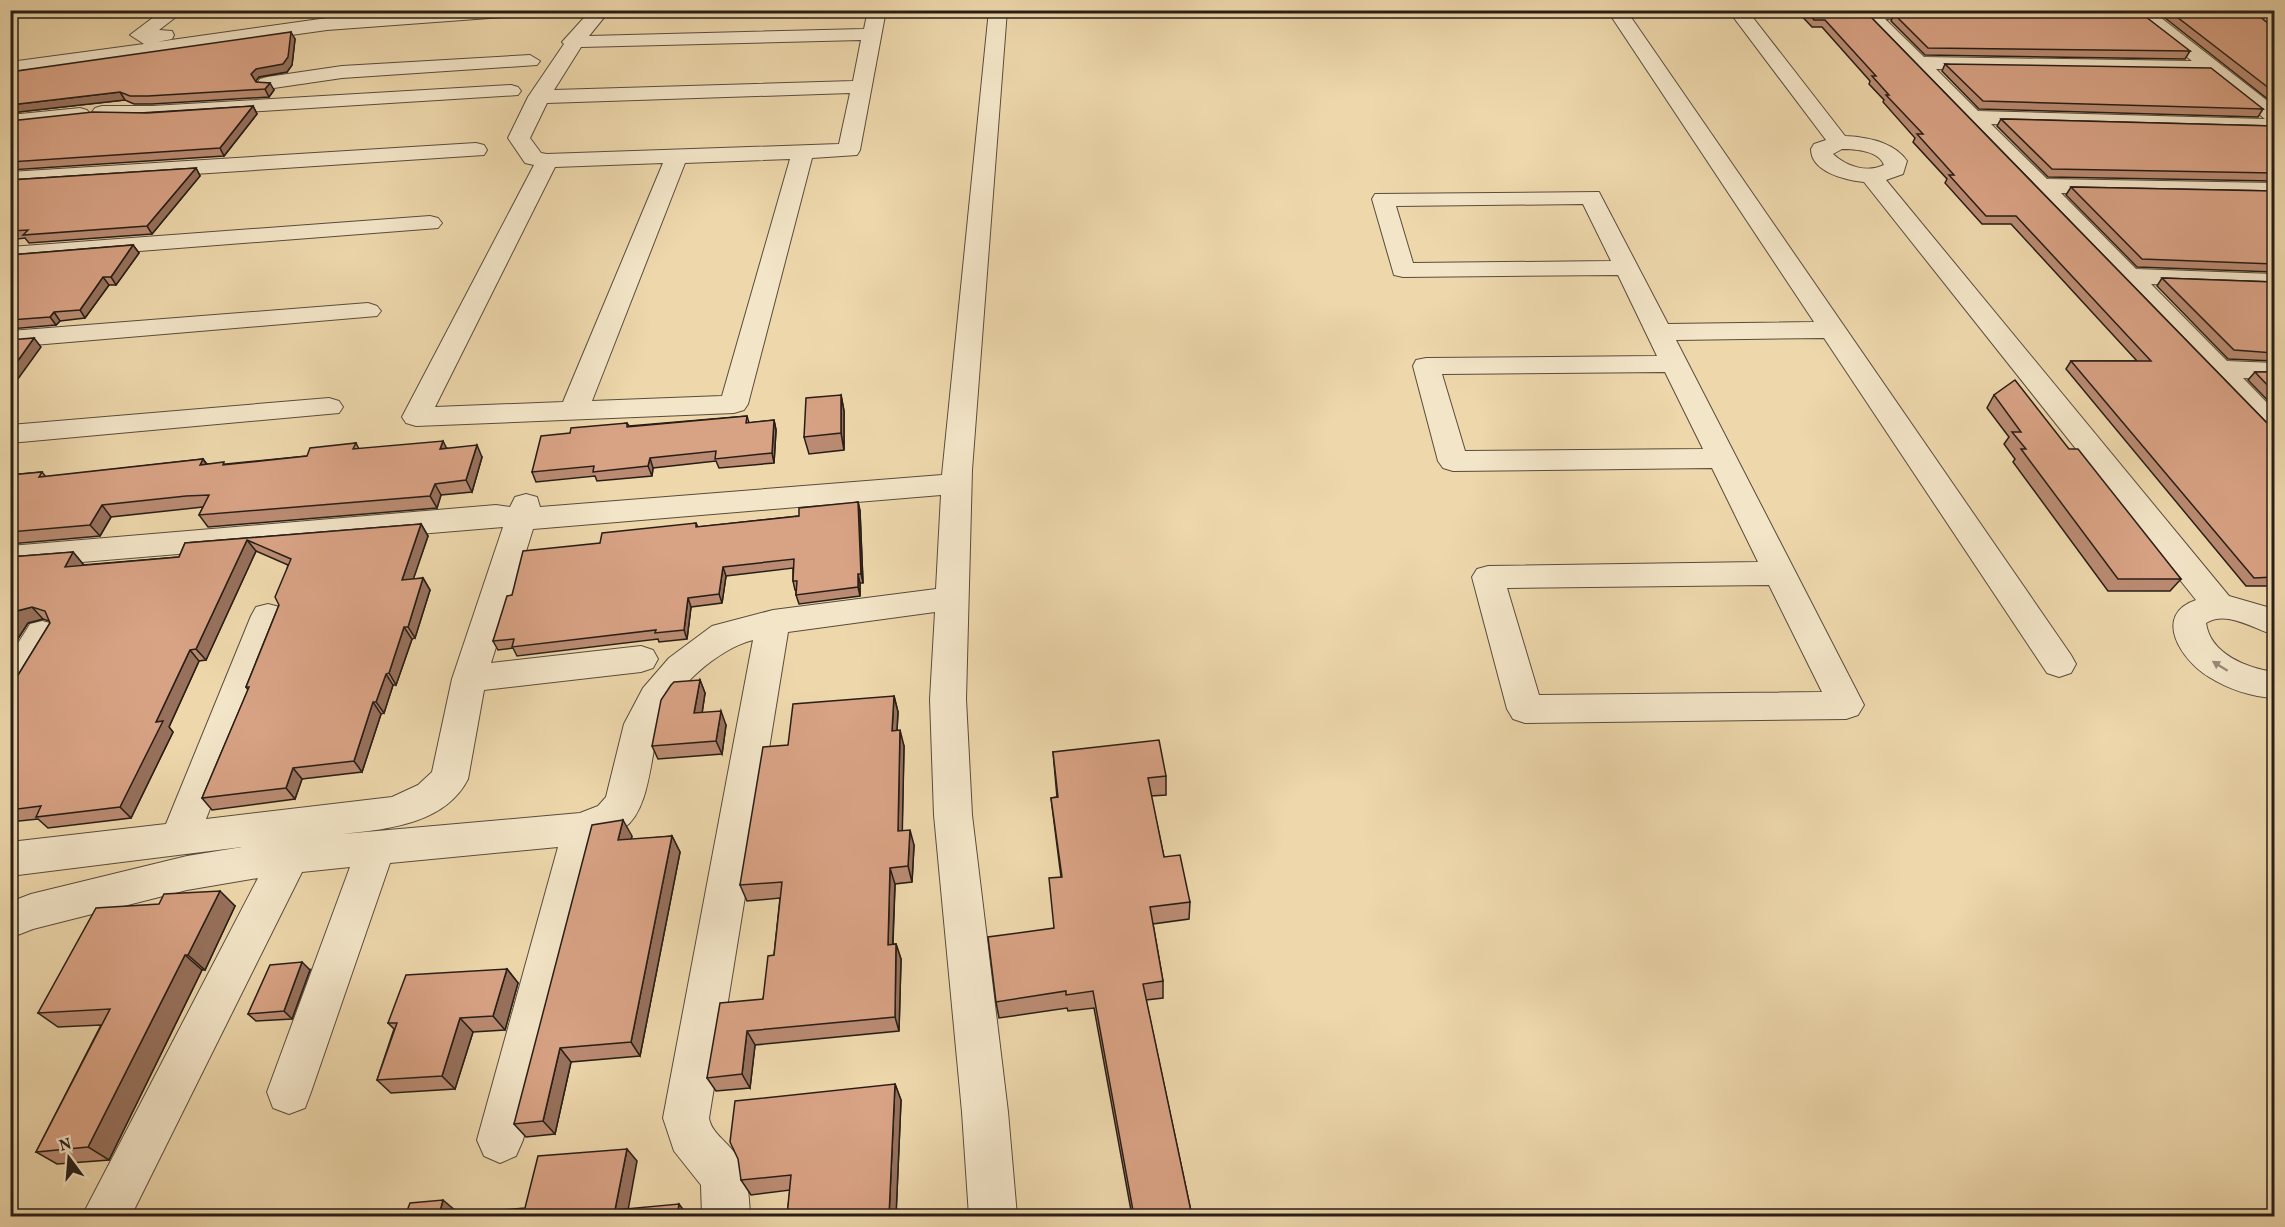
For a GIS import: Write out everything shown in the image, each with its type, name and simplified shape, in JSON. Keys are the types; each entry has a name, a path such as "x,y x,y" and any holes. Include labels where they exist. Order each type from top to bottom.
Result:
{"street":[{"path":"176,10 139,35 144,38 341,10"},
{"path":"10,68 327,24 532,10"},
{"path":"601,10 572,42 538,97 519,138 533,158 548,161 849,150 877,10"},
{"path":"993,1216 985,1112 953,815 948,699 954,598 952,548 957,477 998,10"},
{"path":"1616,10 2060,664"},
{"path":"1737,10 1839,142"},
{"path":"2250,10 2274,27"},
{"path":"1867,12 2143,14 2274,116"},
{"path":"1867,12 1974,117 2274,426"},
{"path":"572,42 872,34"},
{"path":"102,112 342,72 530,61"},
{"path":"1918,63 2212,67"},
{"path":"452,94 469,64"},
{"path":"255,105 267,83"},
{"path":"538,97 862,87"},
{"path":"10,120 102,112 511,91"},
{"path":"1974,117 2274,126"},
{"path":"1839,142 1874,146 1888,153 1896,161 1895,169 1886,174 1870,175 1854,173 1828,163 1822,156 1822,149 1839,142"},
{"path":"10,179 476,150"},
{"path":"548,161 416,417 734,404 803,152"},
{"path":"574,410 677,156"},
{"path":"1870,175 2219,606"},
{"path":"2049,194 2265,197"},
{"path":"1627,268 1403,270 1383,199 1591,197 1627,268 1722,458 1780,573 1846,705 1525,709 1488,577 1780,573"},
{"path":"10,254 430,223"},
{"path":"2127,276 2274,281"},
{"path":"10,339 368,311"},
{"path":"1659,332 1833,330"},
{"path":"1675,364 1426,366 1452,461 1722,458"},
{"path":"2218,369 2274,371"},
{"path":"10,434 329,407"},
{"path":"10,557 957,477"},
{"path":"10,859 396,812 431,796 449,779 469,679 515,513"},
{"path":"10,920 31,912 187,873 290,855 582,829 611,817 621,806 642,724 655,698 681,667 724,635 773,622 954,598"},
{"path":"2274,622 2247,611 2219,606 2200,609 2189,618 2188,632 2197,648 2216,664 2240,677 2274,685"},
{"path":"179,838 268,616"},
{"path":"726,1216 724,1184 720,1173 687,1132 686,1119 773,622"},
{"path":"10,686 42,633"},
{"path":"469,679 641,659"},
{"path":"500,1140 582,829"},
{"path":"289,1092 376,848"},
{"path":"105,1216 290,855"}],"building":[{"path":"1806,10 1864,10 2269,425 2274,426 2274,577 2254,578 2071,361 2151,361 2016,216 1986,216 1949,175 1954,175 1917,134 1923,134 1886,95 1889,95 1872,76 1876,76 1825,20 1814,20"},
{"path":"2168,10 2252,10 2274,26 2274,92"},
{"path":"1894,14 2146,17 2190,51 1928,48"},
{"path":"291,32 288,57 283,64 256,69 251,74 256,82 270,83 265,89 148,96 130,96 120,92 10,105 10,72"},
{"path":"1945,64 2211,68 2263,109 1983,101"},
{"path":"253,106 220,148 10,162 10,121 93,112 147,113"},
{"path":"2001,119 2274,126 2274,173 2052,169"},
{"path":"196,168 147,226 23,235 28,230 10,231 10,180"},
{"path":"2071,187 2274,191 2274,264 2142,259"},
{"path":"133,245 111,277 103,277 80,310 54,312 50,317 10,320 10,255"},
{"path":"2162,278 2274,282 2274,353 2234,350"},
{"path":"34,338 10,372 10,340"},
{"path":"2255,372 2274,372 2274,392"},
{"path":"2015,380 2069,449 2078,449 2181,579 2118,579 2021,449 2026,449 2012,432 2021,432 1994,395"},
{"path":"841,395 841,433 804,437 806,398"},
{"path":"747,416 746,423 774,420 772,453 715,459 716,451 650,458 648,466 593,472 594,466 532,472 541,436 570,433 571,428 627,423 627,427"},
{"path":"443,441 440,449 477,445 466,480 435,484 430,496 199,515 209,495 186,496 102,505 90,525 10,532 10,475 42,472 39,477 203,459 200,465 224,462 223,465 307,456 310,448 356,443 353,449"},
{"path":"858,502 861,574 858,574 858,587 796,595 797,581 793,581 794,559 723,567 719,594 688,598 684,630 655,633 656,630 512,647 514,639 493,641 507,596 512,595 523,551 600,543 602,533 696,523 696,527 799,516 799,508"},
{"path":"421,524 402,580 423,578 408,627 404,627 389,673 386,674 376,702 373,702 354,761 293,768 286,788 202,798 249,687 246,687 279,605 275,597 291,559 247,540 196,649 190,650 156,722 163,721 120,807 36,817 41,806 10,810 10,685 50,623 45,611 32,607 17,611 10,621 10,557 73,552 65,567 179,557 185,543"},
{"path":"700,680 694,713 721,711 716,741 652,746 661,700 671,685 674,682"},
{"path":"894,696 892,731 900,730 898,831 910,830 908,866 890,868 888,945 896,944 895,1017 747,1031 742,1074 707,1078 720,1003 763,999 768,956 774,955 782,882 740,885 763,747 788,745 793,704"},
{"path":"1159,740 1166,776 1148,778 1164,857 1180,855 1190,902 1150,907 1163,981 1143,984 1192,1216 1134,1216 1093,991 1066,995 1066,991 996,1002 988,937 1054,928 1049,878 1062,877 1051,798 1058,797 1053,752"},
{"path":"623,820 618,840 672,836 631,1042 560,1048 543,1121 514,1124 592,825"},
{"path":"220,891 88,1147 36,1152 110,1009 38,1013 96,908 159,904 164,894"},
{"path":"302,962 284,1011 248,1014 270,965"},
{"path":"507,969 493,1016 460,1018 442,1076 377,1080 397,1023 388,1023 406,975"},
{"path":"895,1084 889,1216 787,1216 791,1175 741,1180 738,1159 730,1142 735,1101"},
{"path":"627,1149 615,1210 679,1204 677,1216 405,1216 410,1203 443,1200 439,1215 525,1208 538,1156"}]}
